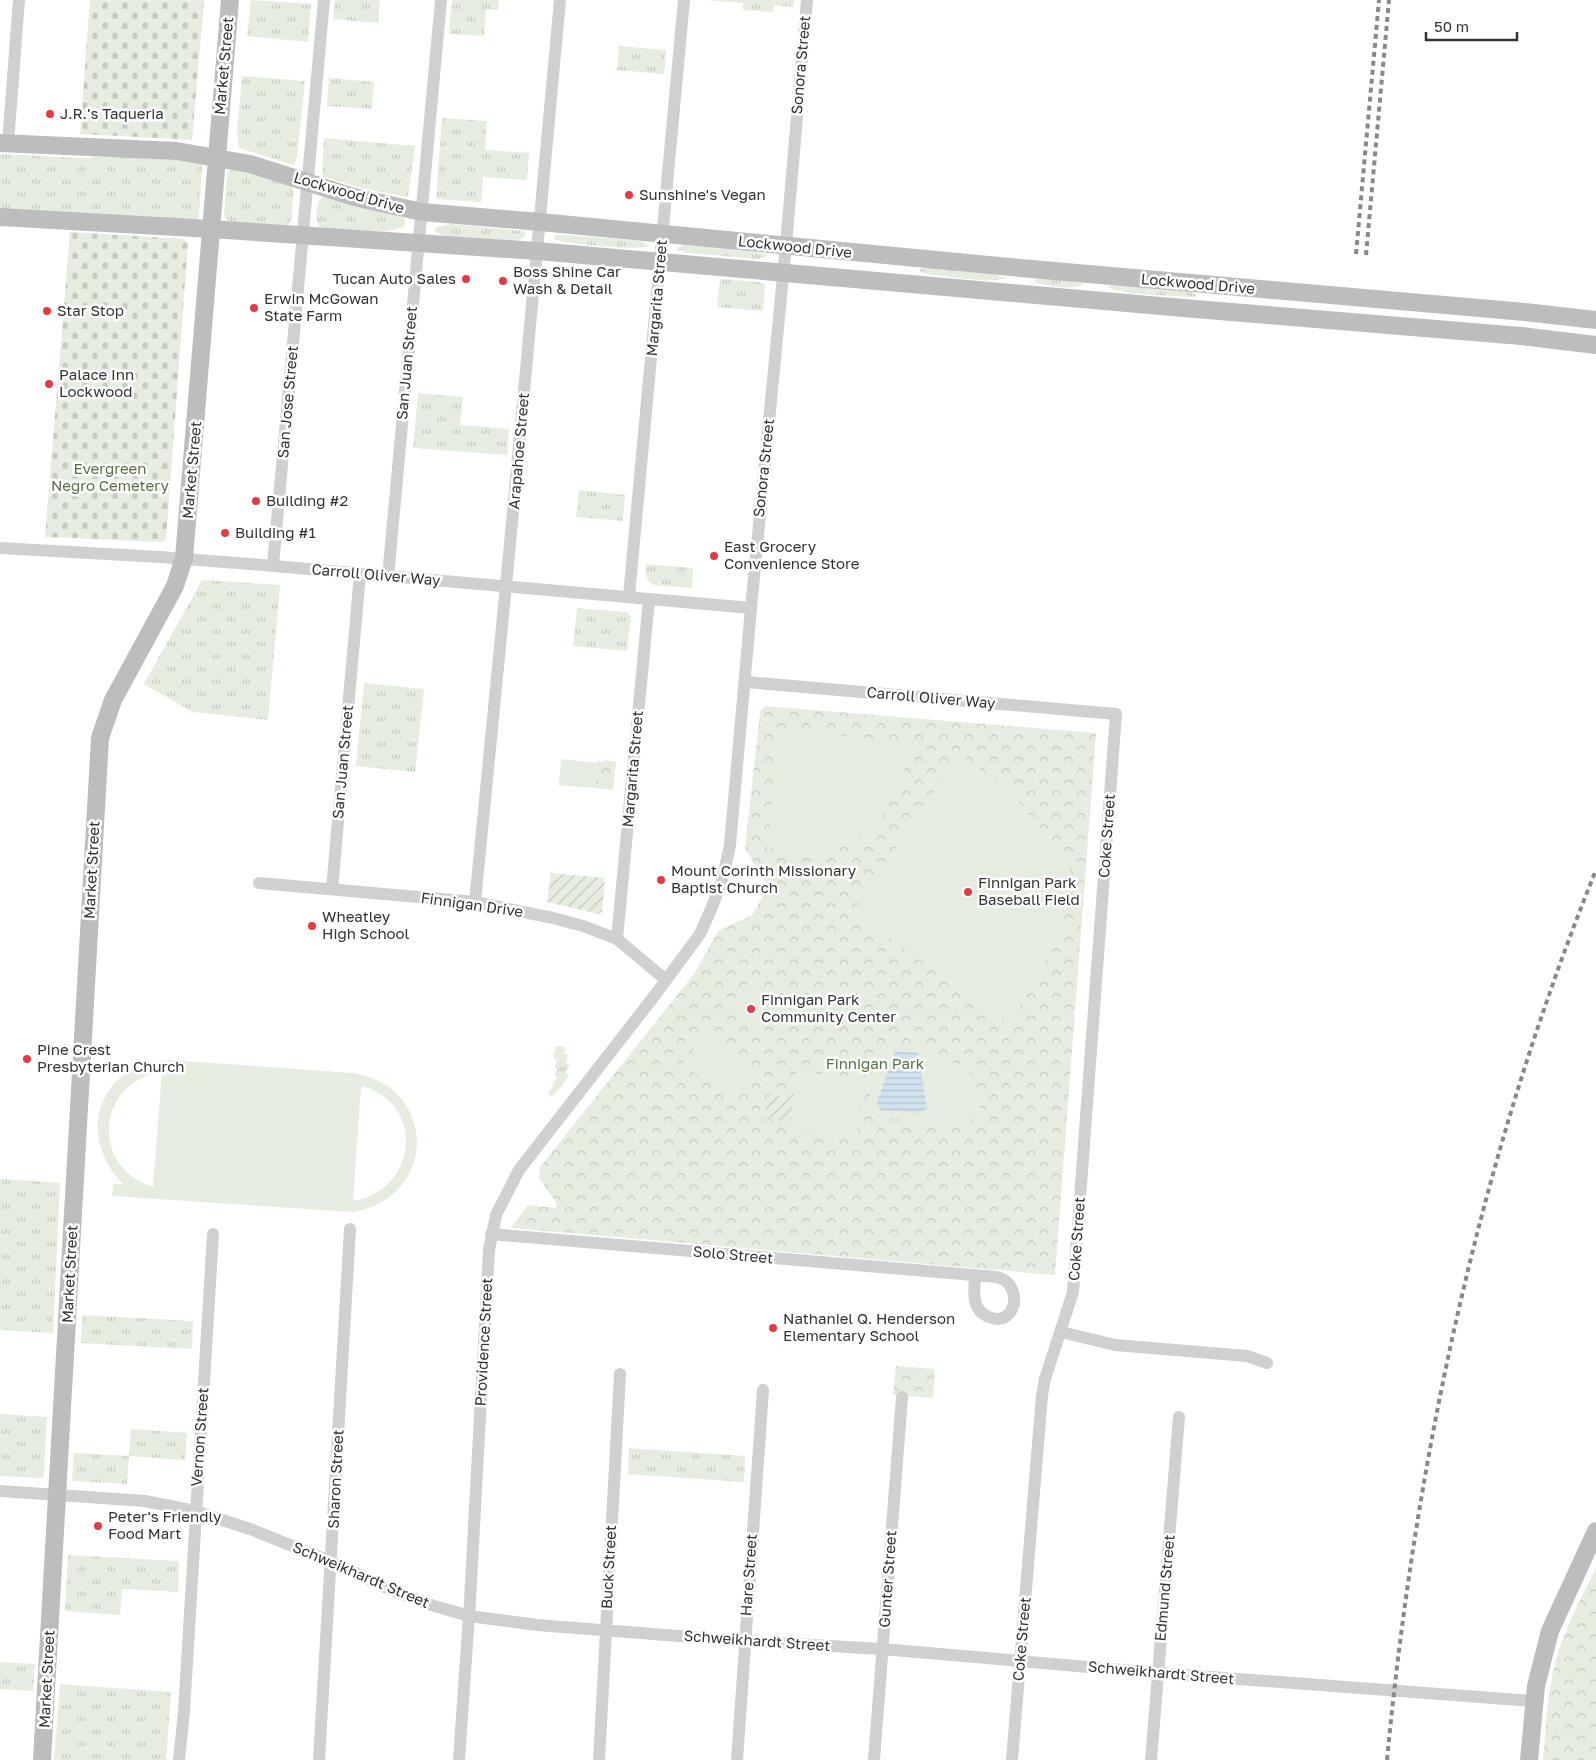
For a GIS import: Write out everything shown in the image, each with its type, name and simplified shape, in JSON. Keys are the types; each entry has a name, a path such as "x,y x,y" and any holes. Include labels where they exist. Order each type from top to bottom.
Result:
{"main road":[{"name":"Market Street","path":"42,1760 100,738 113,700 175,586 184,558 230,0"},
{"name":"Lockwood Drive","path":"4,143 177,151 250,164 354,197 422,212 1596,320"},
{"name":"Lockwood Drive","path":"0,217 537,251 1017,294 1521,336 1596,345"},
{"path":"1017,294 1020,268"},
{"path":"1095,300 1098,275"},
{"path":"1529,1760 1534,1701 1540,1665 1550,1630 1596,1531"}],"street":[{"path":"4,143 19,0"},
{"name":"San Jose Street","path":"273,565 324,0"},
{"name":"San Juan Street","path":"388,577 441,0"},
{"name":"Arapahoe Street","path":"475,902 560,0"},
{"name":"Margarita Street","path":"629,596 684,0"},
{"name":"Sonora Street","path":"666,980 700,934 712,907 730,845 807,0"},
{"name":"Carroll Oliver Way","path":"0,548 273,565 388,577 629,596 751,608"},
{"name":"San Juan Street","path":"332,889 360,574"},
{"name":"Margarita Street","path":"617,939 649,599"},
{"name":"Carroll Oliver Way","path":"746,682 1116,714"},
{"name":"Coke Street","path":"1012,1760 1042,1395 1045,1378 1073,1292 1116,714"},
{"name":"Finnigan Drive","path":"259,883 475,902 568,922 617,939 666,980"},
{"name":"Providence Street","path":"459,1760 491,1234 496,1215 519,1170 666,980"},
{"name":"Sharon Street","path":"319,1760 350,1229"},
{"name":"Vernon Street","path":"179,1760 213,1234"},
{"name":"Solo Street","path":"491,1234 976,1277"},
{"path":"1061,1332 1115,1345 1247,1356 1267,1363"},
{"name":"Buck Street","path":"599,1760 620,1374"},
{"name":"Hare Street","path":"737,1760 763,1390"},
{"name":"Gunter Street","path":"874,1760 902,1397"},
{"name":"Edmund Street","path":"1151,1760 1179,1417"},
{"name":"Schweikhardt Street","path":"0,1491 145,1501 195,1511 252,1530 332,1562 420,1601 469,1616 537,1625 744,1641 882,1648 1158,1673 1534,1701"}],"green space":[{"path":"90,0 204,0 192,140 80,134"},
{"path":"251,0 311,4 308,42 247,36"},
{"path":"335,0 380,0 378,23 333,19"},
{"path":"452,0 499,0 498,10 486,9 484,36 449,34"},
{"path":"707,0 794,0 793,7 774,5 773,12 743,10 743,3"},
{"path":"619,46 666,50 664,74 617,70"},
{"path":"242,76 305,81 297,157 294,165 239,148 237,132"},
{"path":"329,78 374,82 372,109 327,106"},
{"path":"442,118 487,121 485,150 529,153 527,180 483,177 481,202 436,199"},
{"path":"324,138 415,146 408,197 361,188 322,176"},
{"path":"0,154 80,158 151,156 201,163 199,217 195,220 0,210"},
{"path":"234,168 292,185 294,190 291,222 285,227 230,222 224,216 227,174"},
{"path":"326,196 390,212 405,219 404,227 388,231 321,229 317,222 317,209 321,198"},
{"path":"451,224 523,231 526,236 514,242 448,237 435,232 436,227"},
{"name":"Evergreen Negro Cemetery","path":"70,232 185,239 185,242 188,243 166,540 162,542 45,537"},
{"path":"555,235 641,241 649,246 632,248 587,245 554,239"},
{"path":"686,245 762,253 768,256 758,259 688,253 677,250 677,247"},
{"path":"930,268 993,274 1007,278 999,280 967,279 926,274 919,271 920,269"},
{"path":"1038,278 1075,281 1083,285 1058,287 1033,281"},
{"path":"720,279 765,284 763,311 717,307"},
{"path":"1116,285 1185,290 1197,295 1195,297 1188,297 1146,294 1124,292 1108,287"},
{"path":"418,393 463,397 460,425 509,429 507,455 413,448"},
{"path":"579,490 625,495 623,521 576,517"},
{"path":"646,564 693,568 692,588 654,585 646,576"},
{"path":"202,580 280,585 268,720 193,712 144,684"},
{"path":"577,608 627,612 631,617 627,651 573,646"},
{"path":"364,683 424,689 415,772 356,766"},
{"name":"Finnigan Park","path":"765,706 1096,733 1055,1275 511,1228 528,1205 556,1208 557,1204 539,1178 540,1167 694,974 718,931 752,915 768,888 745,848 760,712"},
{"path":"779,730 912,742 899,791 867,836 818,854 768,848"},
{"name":"Finnigan Park Baseball Field","path":"959,754 996,781 1022,805 1068,865 1071,882 1069,902 1063,923 1042,968 1010,1022 865,921 858,910 861,899"},
{"path":"561,759 597,763 595,788 559,785"},
{"path":"605,760 616,762 613,790 595,788 597,761 604,762"},
{"path":"551,873 605,878 602,912 598,914 547,902"},
{"path":"752,978 775,994 753,1027 729,1012"},
{"path":"706,1033 756,1069 733,1100 683,1065"},
{"path":"874,1043 921,1046 940,1058 950,1060 973,1075 976,1088 983,1102 970,1122 955,1126 868,1115"},
{"path":"556,1046 566,1047 564,1054 568,1055 566,1063 570,1065 565,1073 569,1075 551,1097 548,1093 557,1078 554,1075 558,1069 554,1067 557,1060 553,1058"},
{"path":"171,1060 353,1073 381,1082 401,1098 413,1119 417,1142 413,1165 401,1186 382,1202 354,1212 112,1196 113,1184 123,1184 108,1165 100,1144 98,1123 102,1104 112,1087 127,1073 147,1064","holes":["162,1072 153,1187 133,1177 119,1162 111,1145 109,1126 113,1108 123,1092 139,1079","361,1086 382,1095 396,1109 404,1126 406,1145 401,1164 391,1180 375,1194 353,1201"]},
{"path":"796,1072 862,1077 857,1136 791,1130"},
{"path":"766,1095 793,1097 791,1122 765,1119"},
{"path":"0,1179 60,1183 53,1333 0,1330"},
{"path":"82,1315 193,1321 192,1349 81,1343"},
{"path":"896,1366 935,1369 933,1398 893,1395"},
{"path":"0,1414 47,1417 44,1475 42,1478 0,1476"},
{"path":"131,1429 187,1433 185,1460 129,1456"},
{"path":"629,1448 745,1456 744,1482 628,1474"},
{"path":"74,1453 129,1456 127,1484 72,1481"},
{"path":"68,1555 179,1561 178,1592 122,1589 120,1615 65,1611"},
{"path":"1596,1568 1596,1760 1543,1760 1549,1697 1556,1660 1579,1602"},
{"path":"0,1662 35,1664 33,1691 0,1689"},
{"path":"60,1684 171,1692 166,1760 54,1760"}],"water":[{"path":"895,1051 918,1053 927,1108 921,1113 881,1110 877,1103"}],"railway":[{"path":"1356,254 1379,0"},
{"path":"1366,255 1389,0"},
{"path":"1387,1760 1416,1532 1436,1419 1459,1307 1487,1196 1519,1086 1555,977 1596,870"}],"place":[{"name":"J.R.'s Taqueria","path":"50,114"},
{"name":"Sunshine's Vegan","path":"629,195"},
{"name":"Tucan Auto Sales","path":"466,279"},
{"name":"Boss Shine Car Wash & Detail","path":"503,281"},
{"name":"Erwin McGowan State Farm","path":"254,308"},
{"name":"Star Stop","path":"47,311"},
{"name":"Palace Inn Lockwood","path":"49,384"},
{"name":"Building #2","path":"256,501"},
{"name":"Building #1","path":"225,533"},
{"name":"East Grocery Convenience Store","path":"714,556"},
{"name":"Mount Corinth Missionary Baptist Church","path":"661,880"},
{"name":"Finnigan Park Baseball Field","path":"968,892"},
{"name":"Wheatley High School","path":"312,926"},
{"name":"Finnigan Park Community Center","path":"751,1009"},
{"name":"Pine Crest Presbyterian Church","path":"27,1059"},
{"name":"Nathaniel Q. Henderson Elementary School","path":"773,1328"},
{"name":"Peter's Friendly Food Mart","path":"98,1526"}]}
